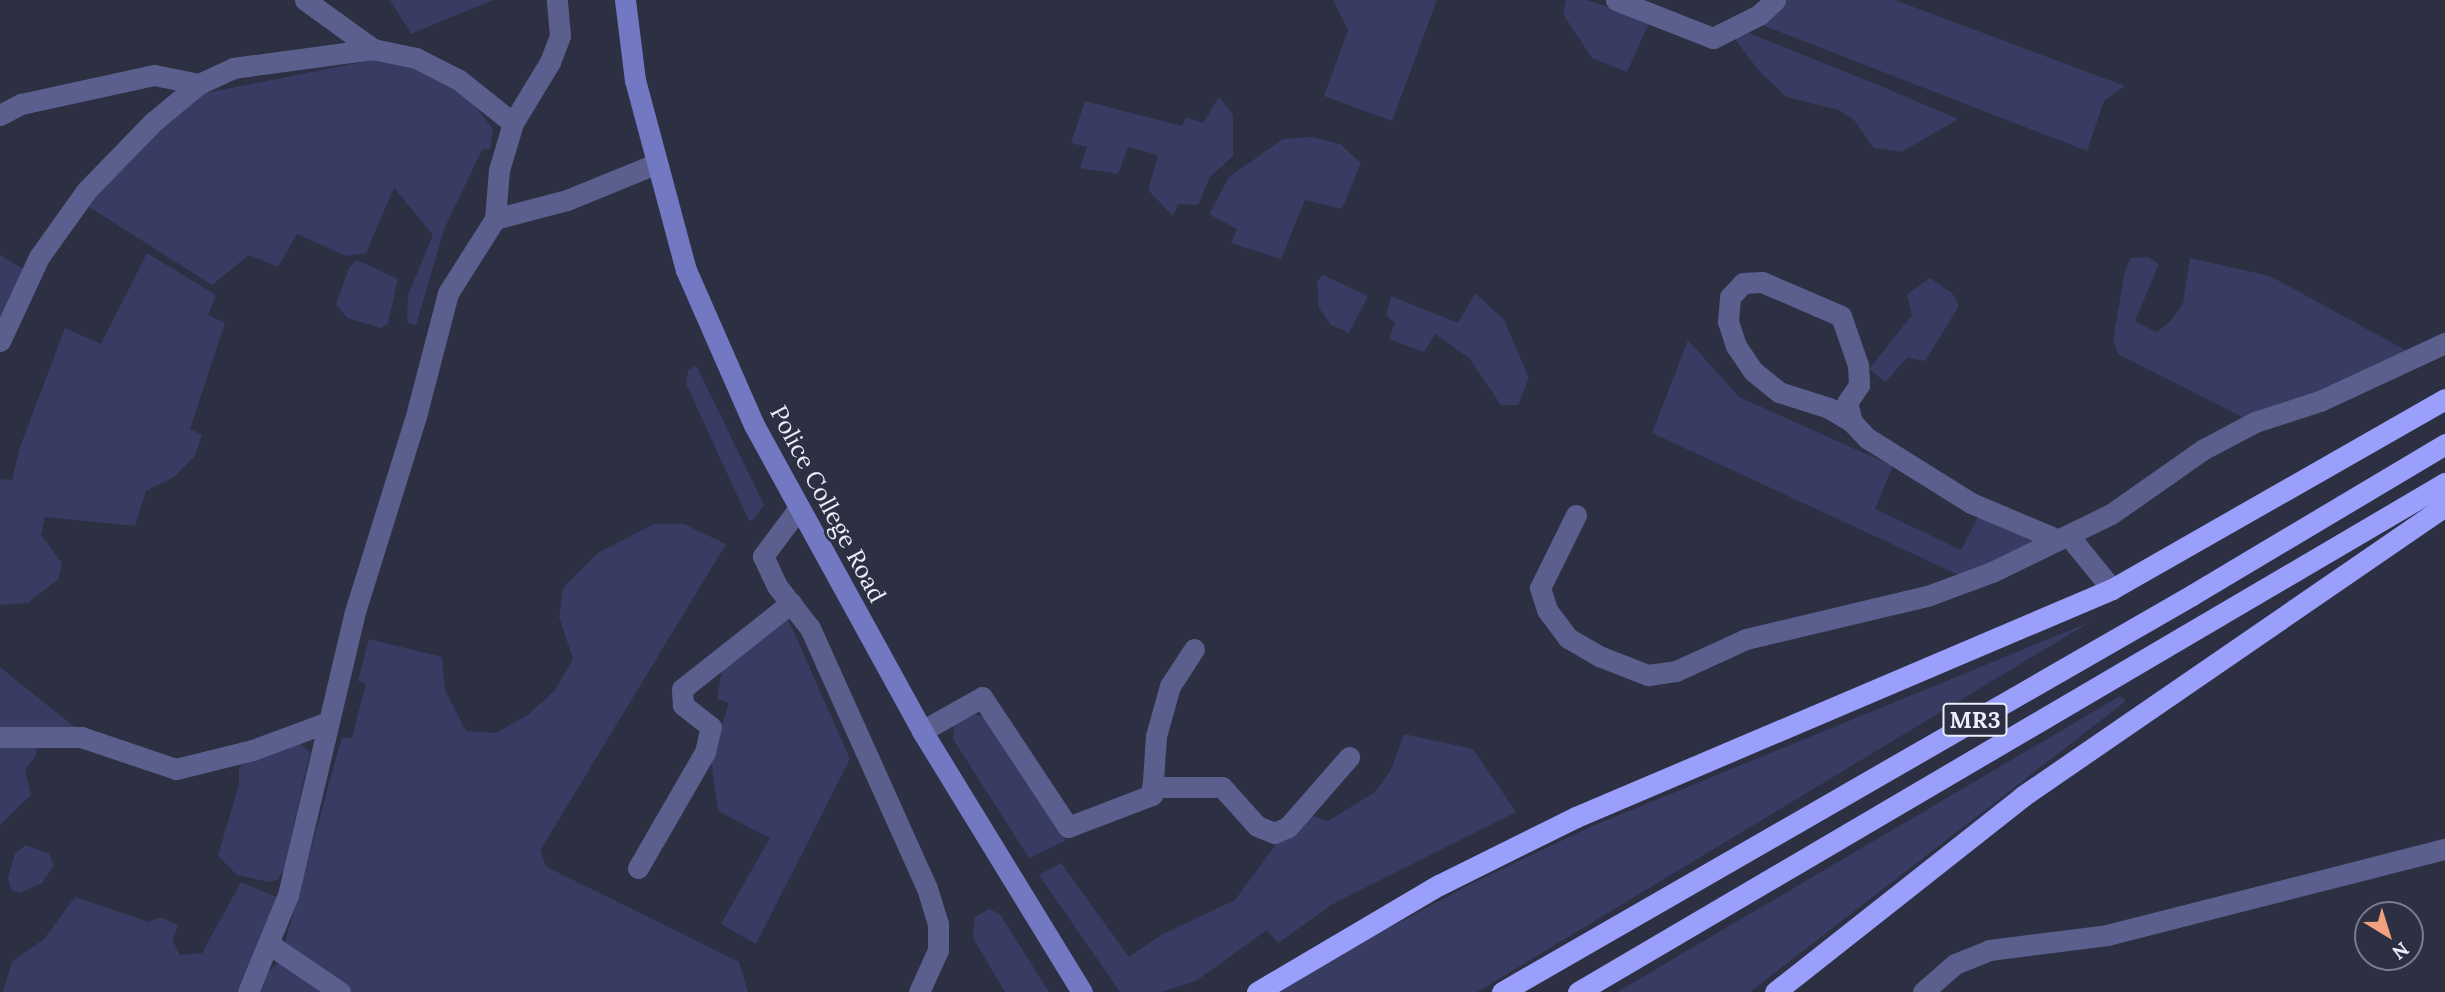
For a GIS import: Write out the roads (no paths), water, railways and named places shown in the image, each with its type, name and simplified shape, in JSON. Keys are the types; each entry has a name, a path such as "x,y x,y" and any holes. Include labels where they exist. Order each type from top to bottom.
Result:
{"highway":[{"path":"1257,992 1439,885 1576,817 2112,589 2445,399"},
{"name":"MR3","path":"1502,992 2192,595 2445,444"},
{"name":"MR3","path":"1578,992 2445,483"},
{"path":"1774,992 2023,796 2445,506"}],"street":[{"path":"305,0 373,49"},
{"path":"248,992 288,895 354,615 416,416 448,293 495,219 499,170 513,123 551,62 561,36 557,0"},
{"name":"Police College Road","path":"625,0 635,80 655,164 686,270 754,425 922,731 1082,992"},
{"path":"1616,0 1713,38 1759,15 1775,0"},
{"path":"0,341 39,257 86,191 153,122 199,83 233,68 373,49 416,58 459,80 513,123"},
{"path":"0,115 21,104 154,75 199,83"},
{"path":"495,219 567,200 655,164"},
{"path":"1852,422 1847,403 1858,385 1858,365 1841,316 1762,282 1743,283 1730,297 1728,321 1736,346 1753,371 1779,392 1829,408 1852,422 1886,453 1946,490 1996,516 2063,538 2112,589"},
{"path":"1576,515 1540,588 1547,610 1569,638 1648,676 1676,671 1746,639 1930,595 2063,538 2111,514 2204,449 2255,422 2320,401 2445,343"},
{"path":"799,508 763,556 791,603 810,628 927,888 938,923 939,950 919,992"},
{"path":"638,868 688,788 705,752 711,727 683,705 682,689 791,603"},
{"path":"922,731 982,697 1068,827 1152,795 1156,736 1170,686 1194,649"},
{"path":"0,737 81,737 176,769 253,750 328,722"},
{"path":"1152,787 1222,787 1257,826 1274,833 1304,811 1349,757"},
{"path":"1923,992 1955,964 1989,950 2107,935 2445,849"},
{"path":"269,944 340,992"}]}
